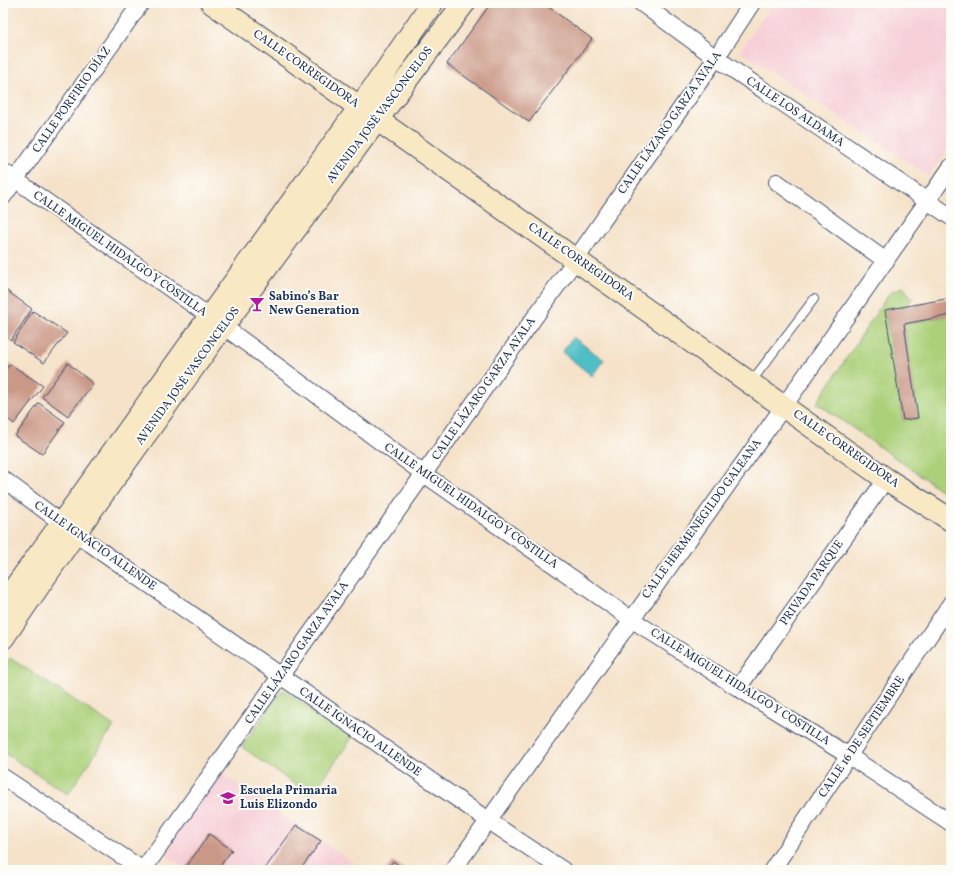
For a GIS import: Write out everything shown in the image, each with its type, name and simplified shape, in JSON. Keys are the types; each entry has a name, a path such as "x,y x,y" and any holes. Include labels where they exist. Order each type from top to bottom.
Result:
{"main road":[{"name":"CALLE CORREGIDORA","path":"212,3 886,479 951,520"},
{"name":"AVENIDA JOSÉ VASCONCELOS","path":"368,113 432,3"},
{"name":"AVENIDA JOSÉ VASCONCELOS","path":"3,638 69,528 216,321 368,113 464,3"},
{"name":"AVENIDA JOSÉ VASCONCELOS","path":"3,604 69,528"}],"street":[{"name":"CALLE PORFIRIO DÍAZ","path":"3,197 9,176 141,3"},
{"name":"CALLE LOS ALDAMA","path":"642,3 716,58 951,217"},
{"name":"CALLE LÁZARO GARZA AYALA","path":"143,870 576,259 716,58 752,3"},
{"name":"CALLE HERMENEGILDO GALEANA","path":"453,870 784,406 951,167"},
{"name":"CALLE MIGUEL HIDALGO Y COSTILLA","path":"9,176 216,321 424,474 631,619 738,688 849,756 951,824"},
{"path":"777,182 886,261"},
{"name":"CALLE IGNACIO ALLENDE","path":"3,479 69,528 488,821 563,870"},
{"name":"PRIVADA PARQUE","path":"738,688 886,479"},
{"name":"CALLE 16 DE SEPTIEMBRE","path":"772,870 951,603"},
{"path":"3,777 143,870"}],"lane":[{"path":"750,382 814,299"}],"shaded area":[{"path":"773,3 951,3 951,144 929,176 740,51"},
{"name":"Escuela Primaria Luis Elizondo","path":"218,771 364,870 188,870 163,853"}],"green space":[{"path":"903,287 912,299 906,306 885,310 903,420 918,418 904,324 951,315 951,497 817,403 890,292"},
{"path":"10,658 114,726 68,794 3,752 3,668"},
{"path":"283,690 352,738 311,796 242,747"}],"water":[{"path":"573,337 604,360 592,376 562,352"}],"building":[{"path":"491,3 543,3 592,39 529,122 447,64"},
{"path":"3,288 32,309 11,340 3,334"},
{"path":"951,298 951,315 904,324 918,418 903,420 885,310"},
{"path":"33,311 67,333 44,363 13,342"},
{"path":"68,363 93,384 68,416 42,397"},
{"path":"10,364 43,386 14,424 3,415 3,373"},
{"path":"39,403 65,422 42,454 15,436"},
{"name":"Escuela Primaria Luis Elizondo","path":"296,825 321,841 300,870 264,870"},
{"path":"209,834 232,850 217,870 184,870"},
{"path":"393,861 405,870 386,870"}],"place":[{"name":"Sabino’s Bar New Generation","path":"257,304"},
{"name":"Escuela Primaria Luis Elizondo","path":"228,798"}]}
